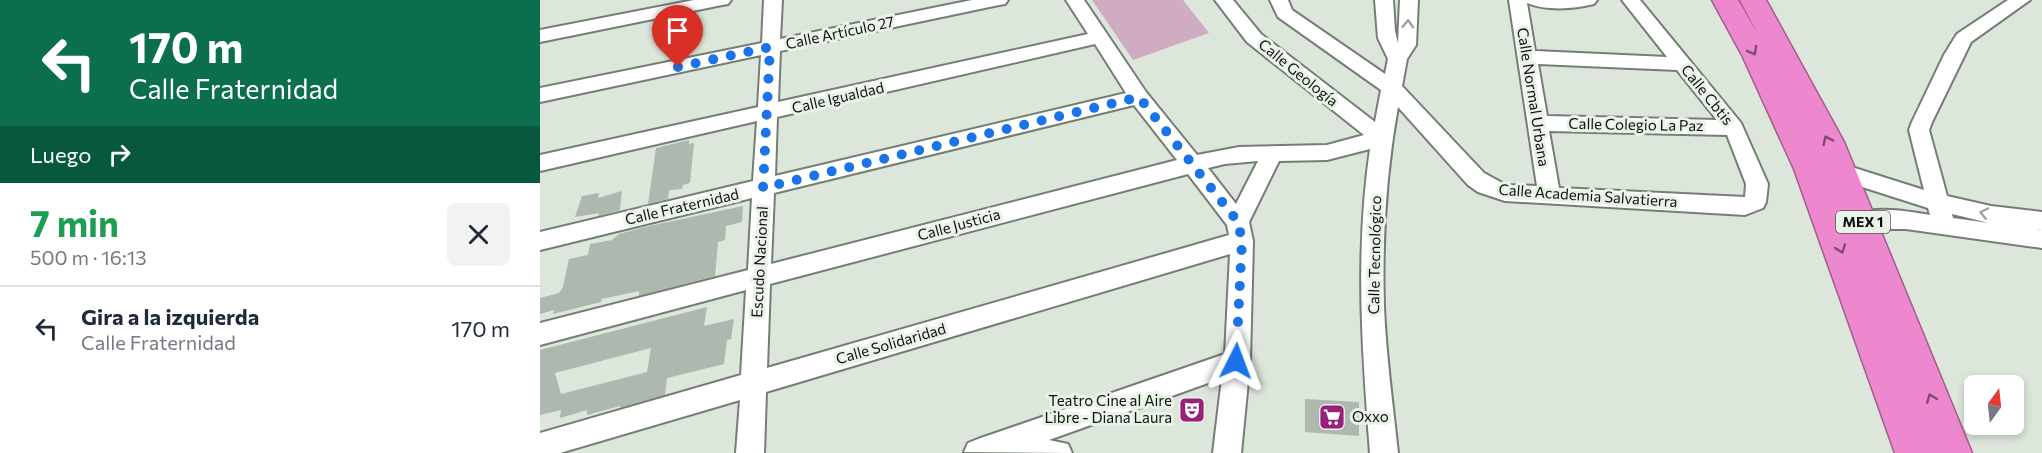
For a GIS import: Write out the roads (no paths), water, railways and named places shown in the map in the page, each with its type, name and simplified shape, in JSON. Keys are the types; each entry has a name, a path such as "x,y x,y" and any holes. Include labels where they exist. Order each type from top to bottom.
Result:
{"highway":[{"name":"MEX 1","path":"1741,3 1829,142 1863,220 1952,453"},
{"name":"MEX 1","path":"1741,3 1769,82 1810,169 1915,453"}],"street":[{"path":"540,36 722,0"},
{"name":"Escudo Nacional","path":"750,453 772,0"},
{"name":"Calle Artículo 27","path":"540,95 999,0"},
{"path":"1075,0 1139,97 1240,231"},
{"name":"Calle Geología","path":"1224,0 1254,38 1381,137"},
{"name":"Calle Academia Salvatierra","path":"1279,0 1284,13 1391,87 1459,163 1486,186 1505,193 1745,206 1755,202"},
{"path":"1384,0 1388,46 1398,59"},
{"name":"Calle Tecnológico","path":"1384,453 1372,308 1373,244 1381,137 1398,59 1407,45 1408,0"},
{"name":"Calle Normal Urbana","path":"1518,0 1549,195"},
{"path":"1534,0 1566,3 1588,0"},
{"name":"Calle Cbtis","path":"1631,0 1734,128 1757,184 1755,202"},
{"path":"1944,225 1919,130 1953,55 1964,38 2021,0"},
{"name":"Calle Igualdad","path":"540,163 767,114 1100,37"},
{"path":"1527,57 1682,64"},
{"name":"Calle Fraternidad","path":"540,241 1139,97"},
{"name":"Calle Colegio La Paz","path":"1538,123 1734,128"},
{"name":"Calle Justicia","path":"540,334 1191,164 1247,152 1312,153 1341,150 1381,137"},
{"path":"1227,453 1236,361 1240,231 1273,152"},
{"path":"1842,172 1939,202 1998,216 2042,221"},
{"path":"1863,220 1906,220 2042,239"},
{"name":"Calle Solidaridad","path":"540,446 754,384 1240,231"},
{"path":"977,453 1236,361"},
{"path":"977,453 1020,451 1058,453"}],"place":[{"name":"Teatro Cine al Aire Libre - Diana Laura","path":"1192,410"},
{"name":"Oxxo","path":"1332,417"}]}
